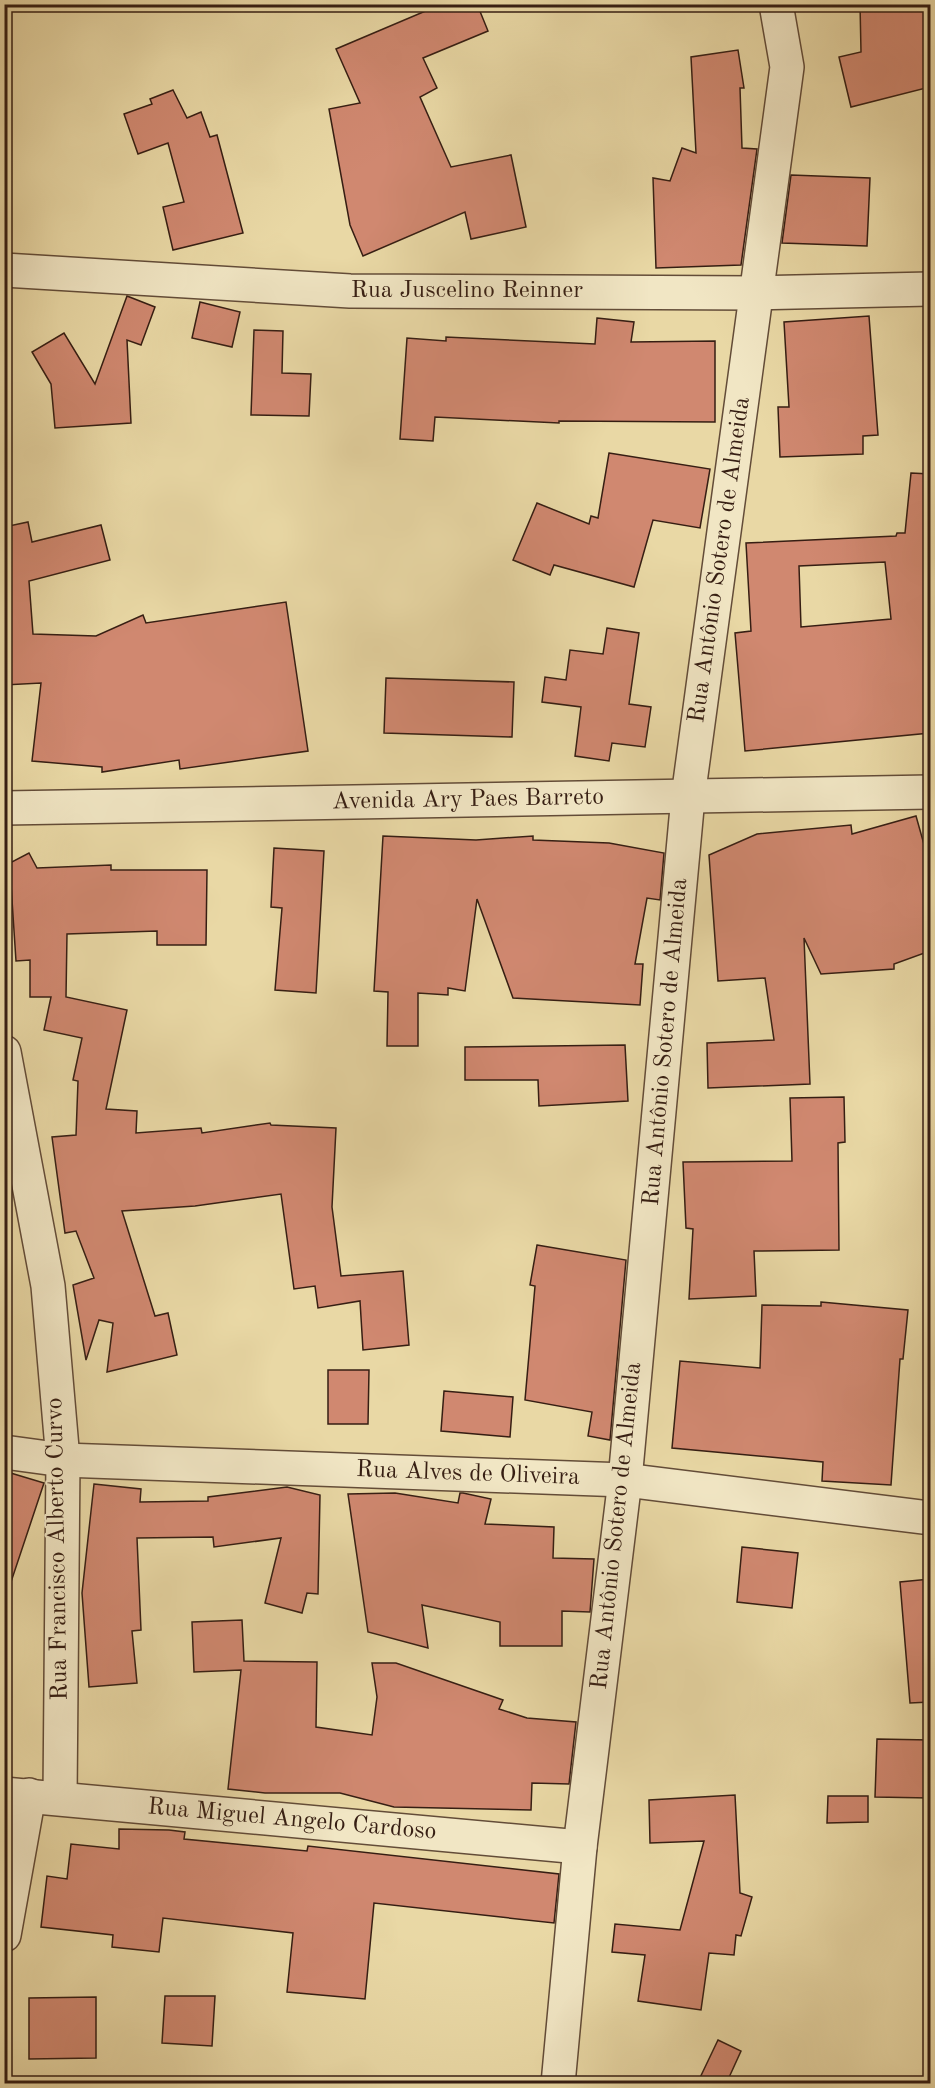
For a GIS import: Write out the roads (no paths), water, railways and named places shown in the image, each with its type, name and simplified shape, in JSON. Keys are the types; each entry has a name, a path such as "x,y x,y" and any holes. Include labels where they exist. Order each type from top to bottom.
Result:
{"street":[{"name":"Rua Antônio Sotero de Almeida","path":"558,2084 580,1847 625,1480 688,797 787,67 776,4"},
{"name":"Rua Juscelino Reinner","path":"4,270 350,291 756,293 930,289"},
{"name":"Avenida Ary Paes Barreto","path":"4,808 930,792"},
{"name":"Rua Francisco Alberto Curvo","path":"4,1052 48,1286 63,1460 31,1796 4,1935"},
{"name":"Rua Alves de Oliveira","path":"4,1452 63,1460 625,1480 930,1518"},
{"name":"Rua Miguel Angelo Cardoso","path":"31,1796 580,1847"}]}
